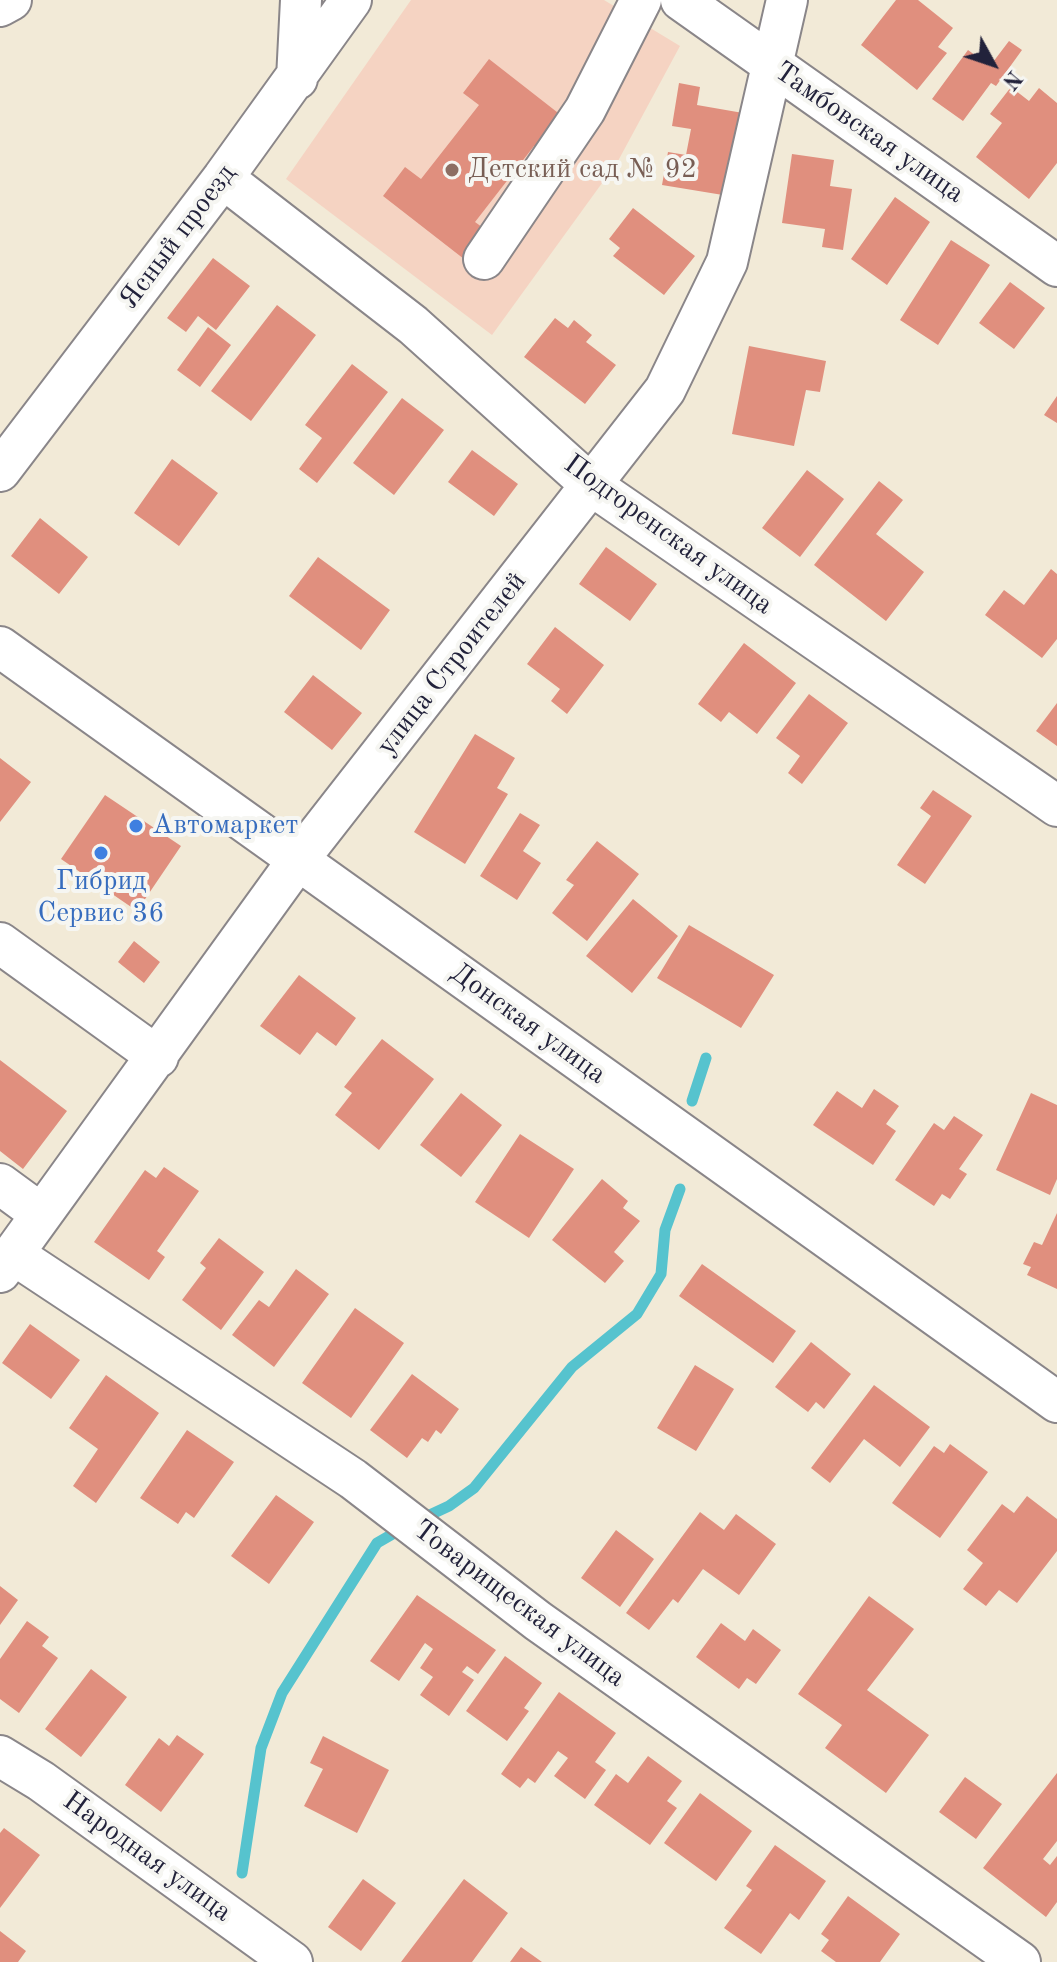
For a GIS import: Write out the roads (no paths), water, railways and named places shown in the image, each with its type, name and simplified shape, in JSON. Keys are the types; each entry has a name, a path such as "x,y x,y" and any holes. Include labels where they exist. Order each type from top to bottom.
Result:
{"street":[{"path":"0,6 11,0"},
{"path":"297,79 301,0"},
{"name":"Ясный проезд","path":"0,471 297,79 351,0"},
{"path":"484,259 585,110 641,0"},
{"name":"Тамбовская улица","path":"681,0 1057,266"},
{"name":"улица Строителей","path":"6,1263 298,860 665,390 727,262 787,0"},
{"name":"Подгоренская улица","path":"223,178 413,325 591,485 1057,806"},
{"name":"Донская улица","path":"0,647 1057,1402"},
{"path":"0,943 158,1057"},
{"path":"0,1184 41,1214"},
{"name":"Товарищеская улица","path":"6,1263 353,1479 538,1621 1020,1962"},
{"name":"Народная улица","path":"0,1756 41,1781 292,1962"}],"waterway":[{"path":"692,1101 706,1058"},
{"path":"419,1520 449,1506 474,1488 572,1367 637,1314 661,1274 665,1230 680,1189"},
{"path":"242,1873 261,1748 282,1693 377,1543 403,1528"}],"place":[{"name":"Детский сад № 92","path":"452,170"},
{"name":"Автомаркет","path":"136,826"},
{"name":"Гибрид Сервис 36","path":"101,853"}]}
